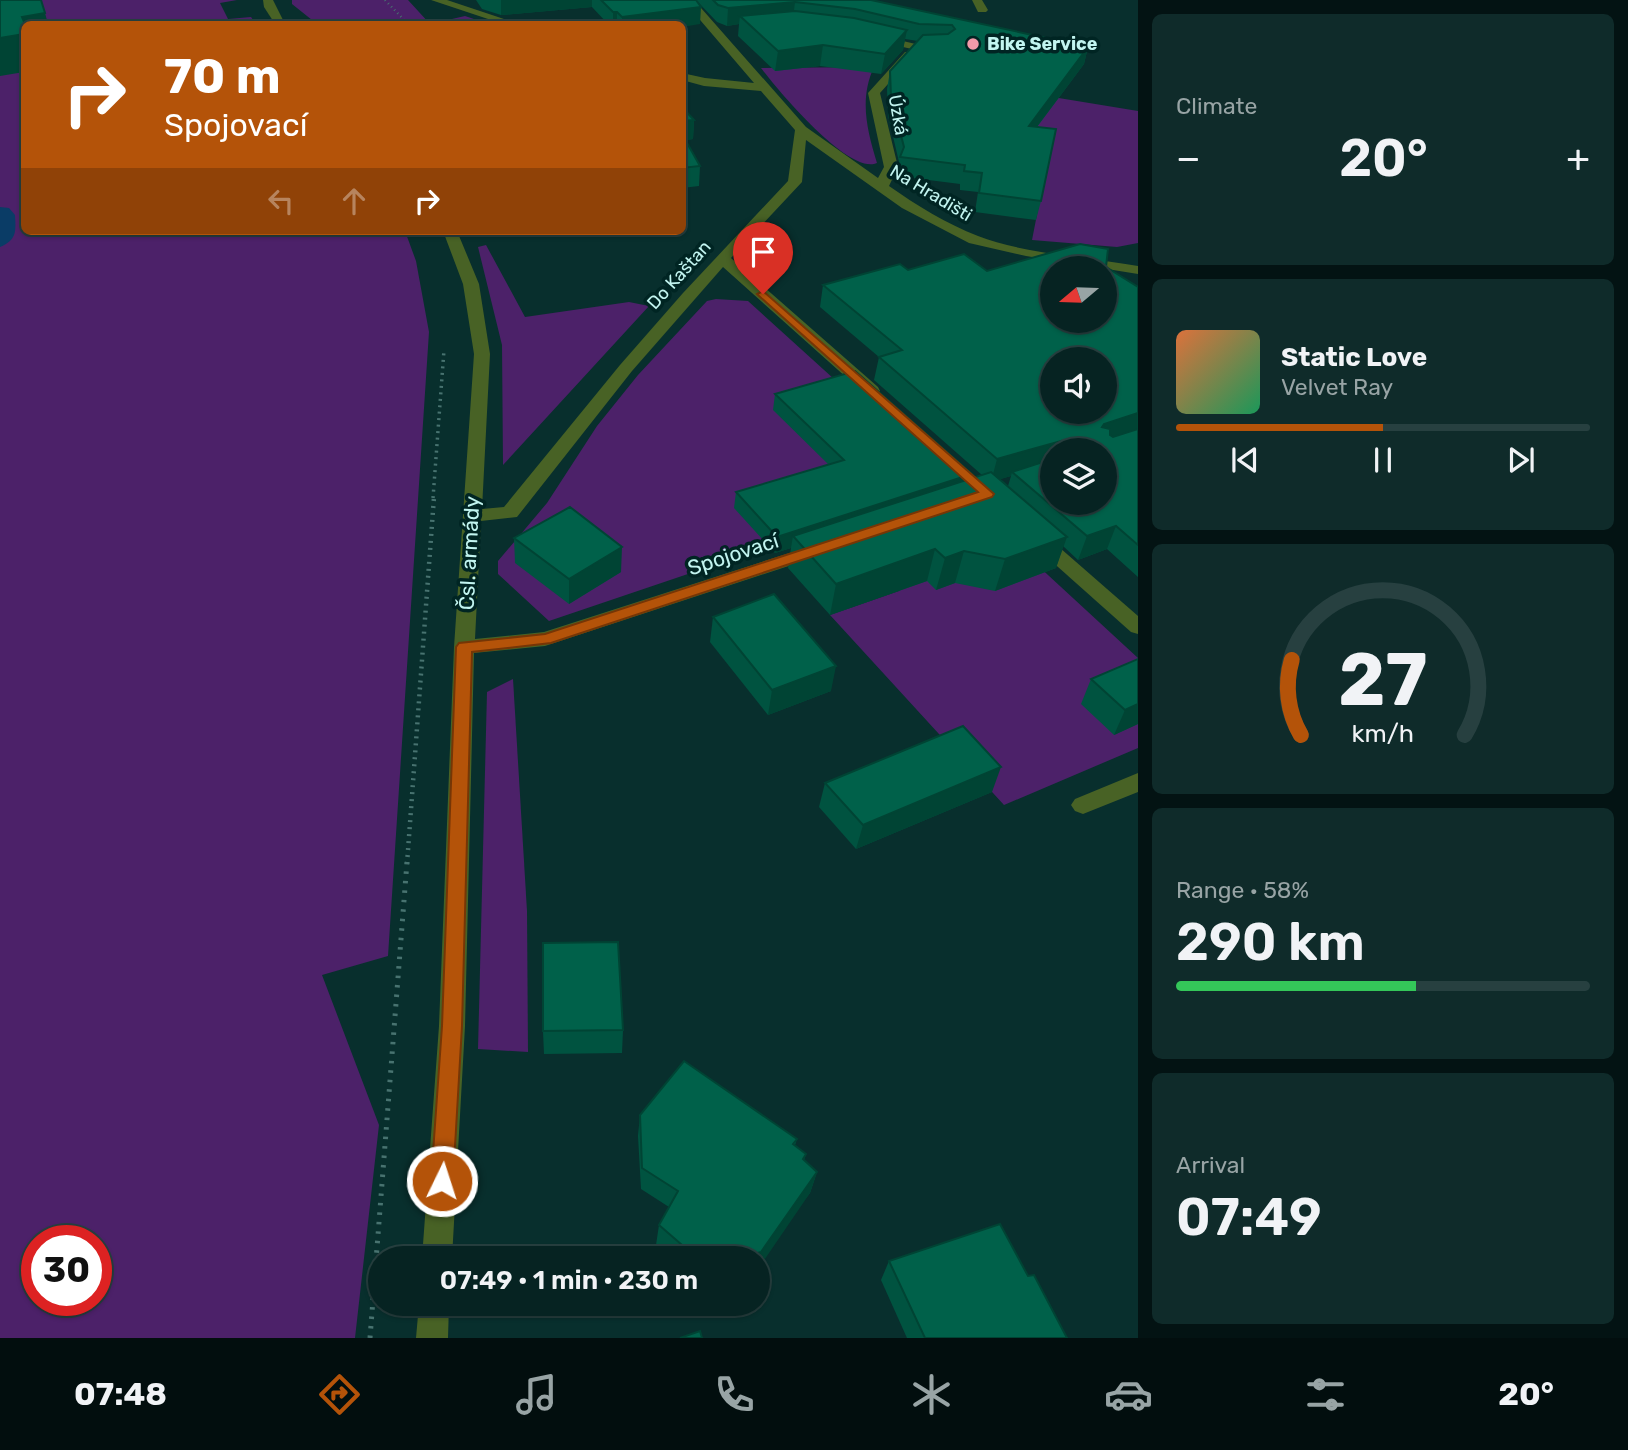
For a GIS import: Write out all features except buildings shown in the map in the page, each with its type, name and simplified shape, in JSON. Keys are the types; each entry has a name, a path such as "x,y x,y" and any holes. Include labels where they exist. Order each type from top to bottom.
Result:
{"street":[{"path":"268,0 269,7 279,21"},
{"path":"688,0 722,31 801,130"},
{"path":"439,1 446,18"},
{"path":"439,1 503,21"},
{"name":"Úzká","path":"862,35 923,47 874,93 891,167 881,187"},
{"path":"686,77 704,82 765,88"},
{"name":"Na Hradišti","path":"801,130 881,187 941,224 974,240 1026,252 1133,265"},
{"name":"Do Kaštan","path":"471,516 510,513 626,368 722,258 795,182 801,130"},
{"name":"Čsl. armády","path":"438,1246 452,1026 464,647 482,354 471,284 452,235"},
{"path":"722,258 886,403"},
{"path":"1133,265 1138,275"},
{"path":"1020,523 1138,627"},
{"name":"Spojovací","path":"464,647 545,639 832,545"},
{"path":"1083,805 1138,782"},
{"path":"432,1338 433,1316"}],"path":[{"path":"386,0 405,21"},
{"path":"370,1338 393,1064 444,342"}],"shaded area":[{"path":"0,0 237,0 220,3 228,19 251,17 254,21 21,21 21,235 406,235 416,261 429,332 388,956 322,975 379,1125 355,1338 0,1338"},
{"path":"292,0 408,0 427,21 313,21 292,4"},
{"path":"465,16 480,21 443,21"},
{"path":"874,67 867,91 866,115 877,163 865,164 849,157 814,128 761,68"},
{"path":"980,85 1138,111 1138,243 1117,247 1032,240 1050,148"},
{"path":"486,245 525,317 629,302 649,306 503,465 502,345 478,247"},
{"path":"707,301 748,301 951,485 549,621 498,574 498,561 547,503 597,426 638,375"},
{"path":"983,515 1138,658 1138,748 1004,805 830,615 899,591"},
{"path":"513,679 527,911 528,1052 478,1049 487,692"}],"water":[{"path":"0,207 9,208 15,215 15,226 10,241 0,247"}],"place":[{"name":"Bike Service","path":"973,44"}],"route":[{"path":"442,1181 452,1026 464,647 545,639 988,494 763,294"}]}
